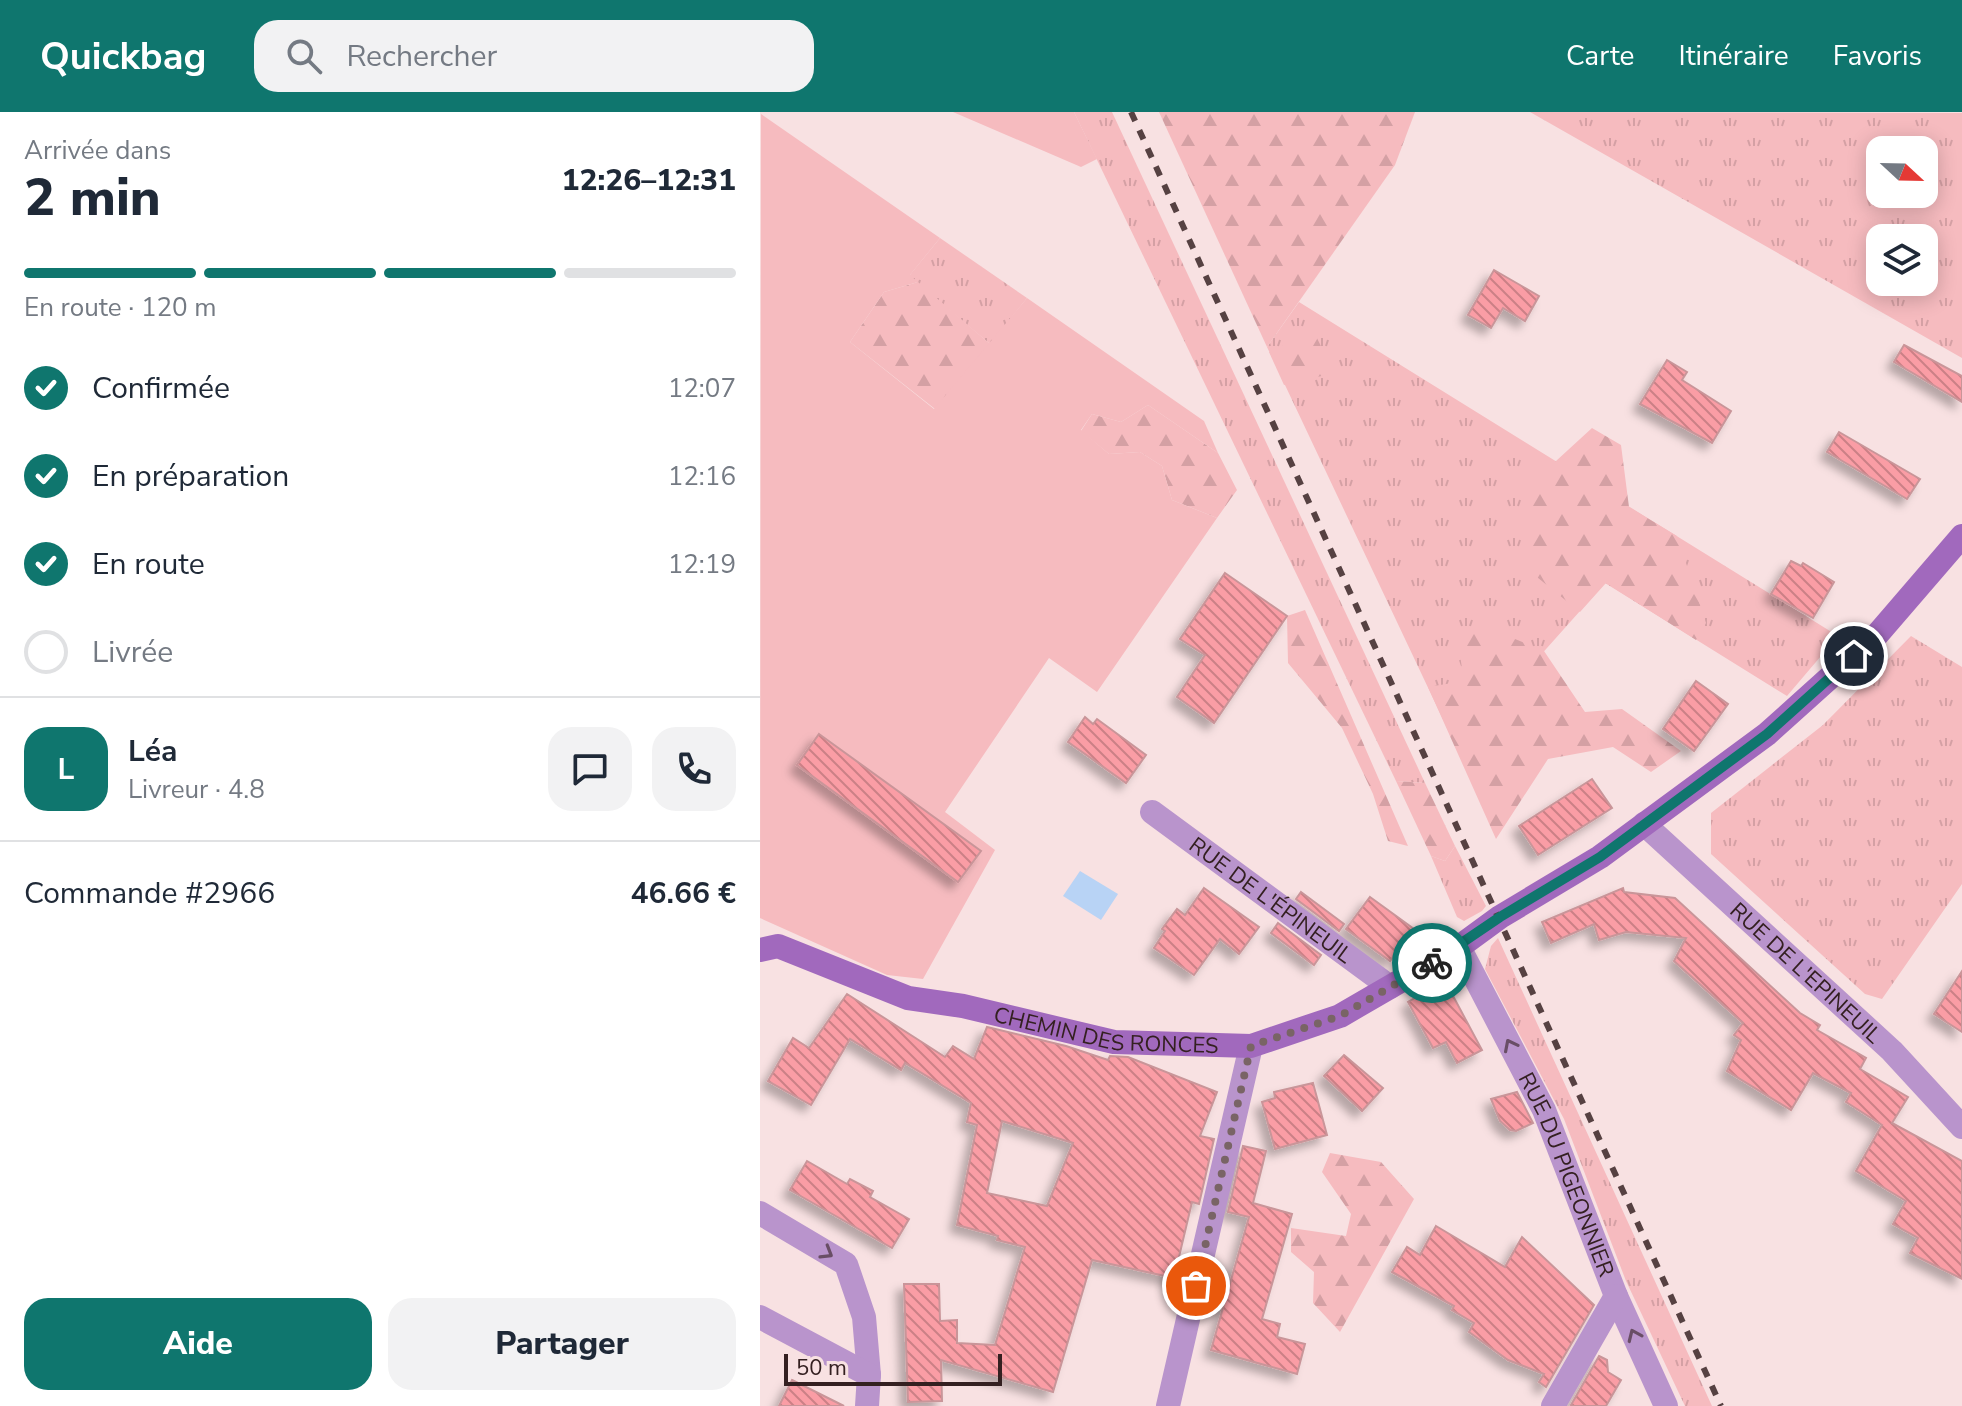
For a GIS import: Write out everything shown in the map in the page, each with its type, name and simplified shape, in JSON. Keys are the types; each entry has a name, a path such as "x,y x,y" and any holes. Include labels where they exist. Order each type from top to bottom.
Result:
{"street":[{"name":"CHEMIN DES RONCES","path":"760,949 778,946 908,998 963,1006 1114,1042 1251,1046 1340,1016 1459,947 1500,917 1600,857 1767,734 1865,646 1962,536"},
{"name":"RUE DE L'ÉPINEUIL","path":"1152,812 1390,987"},
{"name":"RUE DE L'EPINEUIL","path":"1644,824 1892,1051 1962,1127"},
{"name":"RUE DU PIGEONNIER","path":"1459,947 1544,1110 1616,1296 1666,1406"},
{"path":"1168,1406 1251,1046"},
{"path":"760,1213 846,1264 864,1317 869,1375 867,1406"},
{"path":"1553,1406 1616,1296"},
{"path":"760,1317 869,1375"}],"green space":[{"path":"953,112 1074,112 1097,159 1081,167"},
{"path":"1074,112 1112,112 1425,783 1396,781"},
{"path":"1159,112 1415,112 1395,165 1267,347"},
{"path":"1530,112 1962,113 1962,358"},
{"path":"761,114 940,238 910,275 918,282 884,292 850,342 934,409 1027,298 1204,421 1218,453 1148,405 1121,422 1092,414 1081,430 1109,454 1140,452 1162,466 1172,500 1217,518 1097,692 1049,658 945,812 995,850 923,979 887,975 760,918"},
{"path":"940,238 1027,298 990,344 909,276"},
{"path":"918,282 990,344 935,409 850,342 884,292"},
{"path":"1299,302 1838,636 1787,696 1605,583 1457,749 1267,347"},
{"path":"1314,332 1334,373 1284,385 1269,352"},
{"path":"1148,405 1218,453 1237,490 1217,518 1172,500 1162,466 1140,452 1109,454 1081,431 1092,414 1121,422"},
{"path":"1592,428 1621,445 1629,507 1677,536 1706,623 1696,640 1606,583 1580,612 1532,573 1525,515 1527,480 1556,461"},
{"path":"1305,610 1408,846 1388,841 1373,794 1342,728 1288,663 1287,616"},
{"path":"1476,623 1544,651 1585,712 1622,709 1681,751 1651,772 1613,747 1548,759 1496,839 1428,687 1464,681 1457,636"},
{"path":"1911,636 1962,667 1962,884 1882,999 1865,994 1711,854 1711,813 1823,725"},
{"path":"1396,781 1425,783 1455,846 1445,861 1431,856"},
{"path":"1455,846 1486,906 1464,921 1457,917 1431,856 1445,861"},
{"path":"1498,938 1712,1406 1685,1406 1626,1281 1564,1119 1485,969 1491,946"},
{"path":"1330,1153 1381,1162 1414,1199 1340,1332 1313,1303 1314,1272 1291,1252 1291,1228 1346,1236 1351,1214 1322,1172"}],"water":[{"path":"1080,871 1118,894 1101,920 1063,896"}],"building":[{"path":"1494,270 1539,296 1525,321 1503,308 1491,328 1468,315"},
{"path":"1904,345 1962,376 1962,402 1894,362"},
{"path":"1667,360 1687,372 1682,380 1731,411 1712,443 1640,404"},
{"path":"1839,432 1920,479 1907,499 1827,452"},
{"path":"1791,561 1801,566 1803,563 1834,582 1813,618 1771,594"},
{"path":"1225,573 1287,616 1214,723 1177,697 1205,655 1180,639"},
{"path":"1696,681 1728,704 1694,751 1663,729"},
{"path":"1085,717 1093,724 1097,719 1146,755 1126,783 1068,742"},
{"path":"819,734 981,851 958,882 797,765"},
{"path":"1592,779 1612,808 1538,855 1519,826"},
{"path":"1204,888 1259,927 1239,954 1220,939 1194,975 1154,948 1165,931 1162,929 1177,909 1185,915"},
{"path":"1623,888 1624,892 1675,898 1800,1013 1820,1025 1817,1030 1866,1058 1860,1069 1908,1097 1892,1123 1962,1161 1962,1279 1910,1253 1918,1238 1893,1224 1906,1201 1856,1171 1882,1125 1846,1102 1851,1093 1813,1073 1791,1110 1727,1071 1741,1040 1734,1035 1743,1023 1674,961 1686,938 1626,932 1599,940 1594,924 1551,943 1542,922"},
{"path":"1301,892 1344,924 1339,931 1296,899"},
{"path":"1370,897 1414,929 1390,961 1346,929"},
{"path":"1278,923 1321,955 1314,965 1271,933"},
{"path":"1962,971 1962,1032 1934,1014"},
{"path":"1445,981 1482,1050 1457,1063 1446,1042 1433,1048 1408,1002"},
{"path":"847,994 945,1057 953,1046 974,1059 987,1027 1066,1046 1108,1060 1110,1056 1128,1057 1217,1092 1200,1136 1214,1139 1199,1204 1192,1202 1174,1278 1092,1260 1053,1392 941,1360 942,1401 908,1402 904,1284 939,1284 940,1321 957,1320 957,1343 995,1345 1025,1247 957,1225 977,1125 967,1122 971,1103 905,1063 901,1070 850,1039 811,1105 768,1081 793,1038 809,1048","holes":["1002,1121 1073,1143 1047,1206 987,1193"]},
{"path":"1344,1055 1383,1088 1362,1111 1324,1076"},
{"path":"1313,1083 1327,1135 1275,1149 1262,1102 1275,1098 1274,1092"},
{"path":"1517,1092 1533,1123 1516,1131 1500,1121 1491,1099"},
{"path":"1243,1146 1266,1151 1253,1203 1292,1214 1262,1319 1280,1324 1277,1337 1305,1344 1297,1374 1211,1350 1249,1217 1228,1212"},
{"path":"807,1161 847,1184 850,1179 873,1191 870,1197 909,1219 892,1248 790,1190"},
{"path":"1436,1226 1505,1267 1522,1237 1594,1305 1546,1387 1539,1382 1544,1374 1508,1360 1469,1332 1474,1323 1452,1310 1454,1306 1392,1272 1407,1247 1420,1255"},
{"path":"1599,1356 1607,1360 1608,1372 1621,1380 1606,1406 1571,1405"},
{"path":"792,1380 844,1406 779,1406"}],"railway":[{"path":"1131,112 1721,1406"}],"way so far":[{"path":"1196,1286 1251,1046 1340,1016 1432,963"}],"route":[{"path":"1432,963 1500,917 1600,857 1767,734 1854,656"}]}
